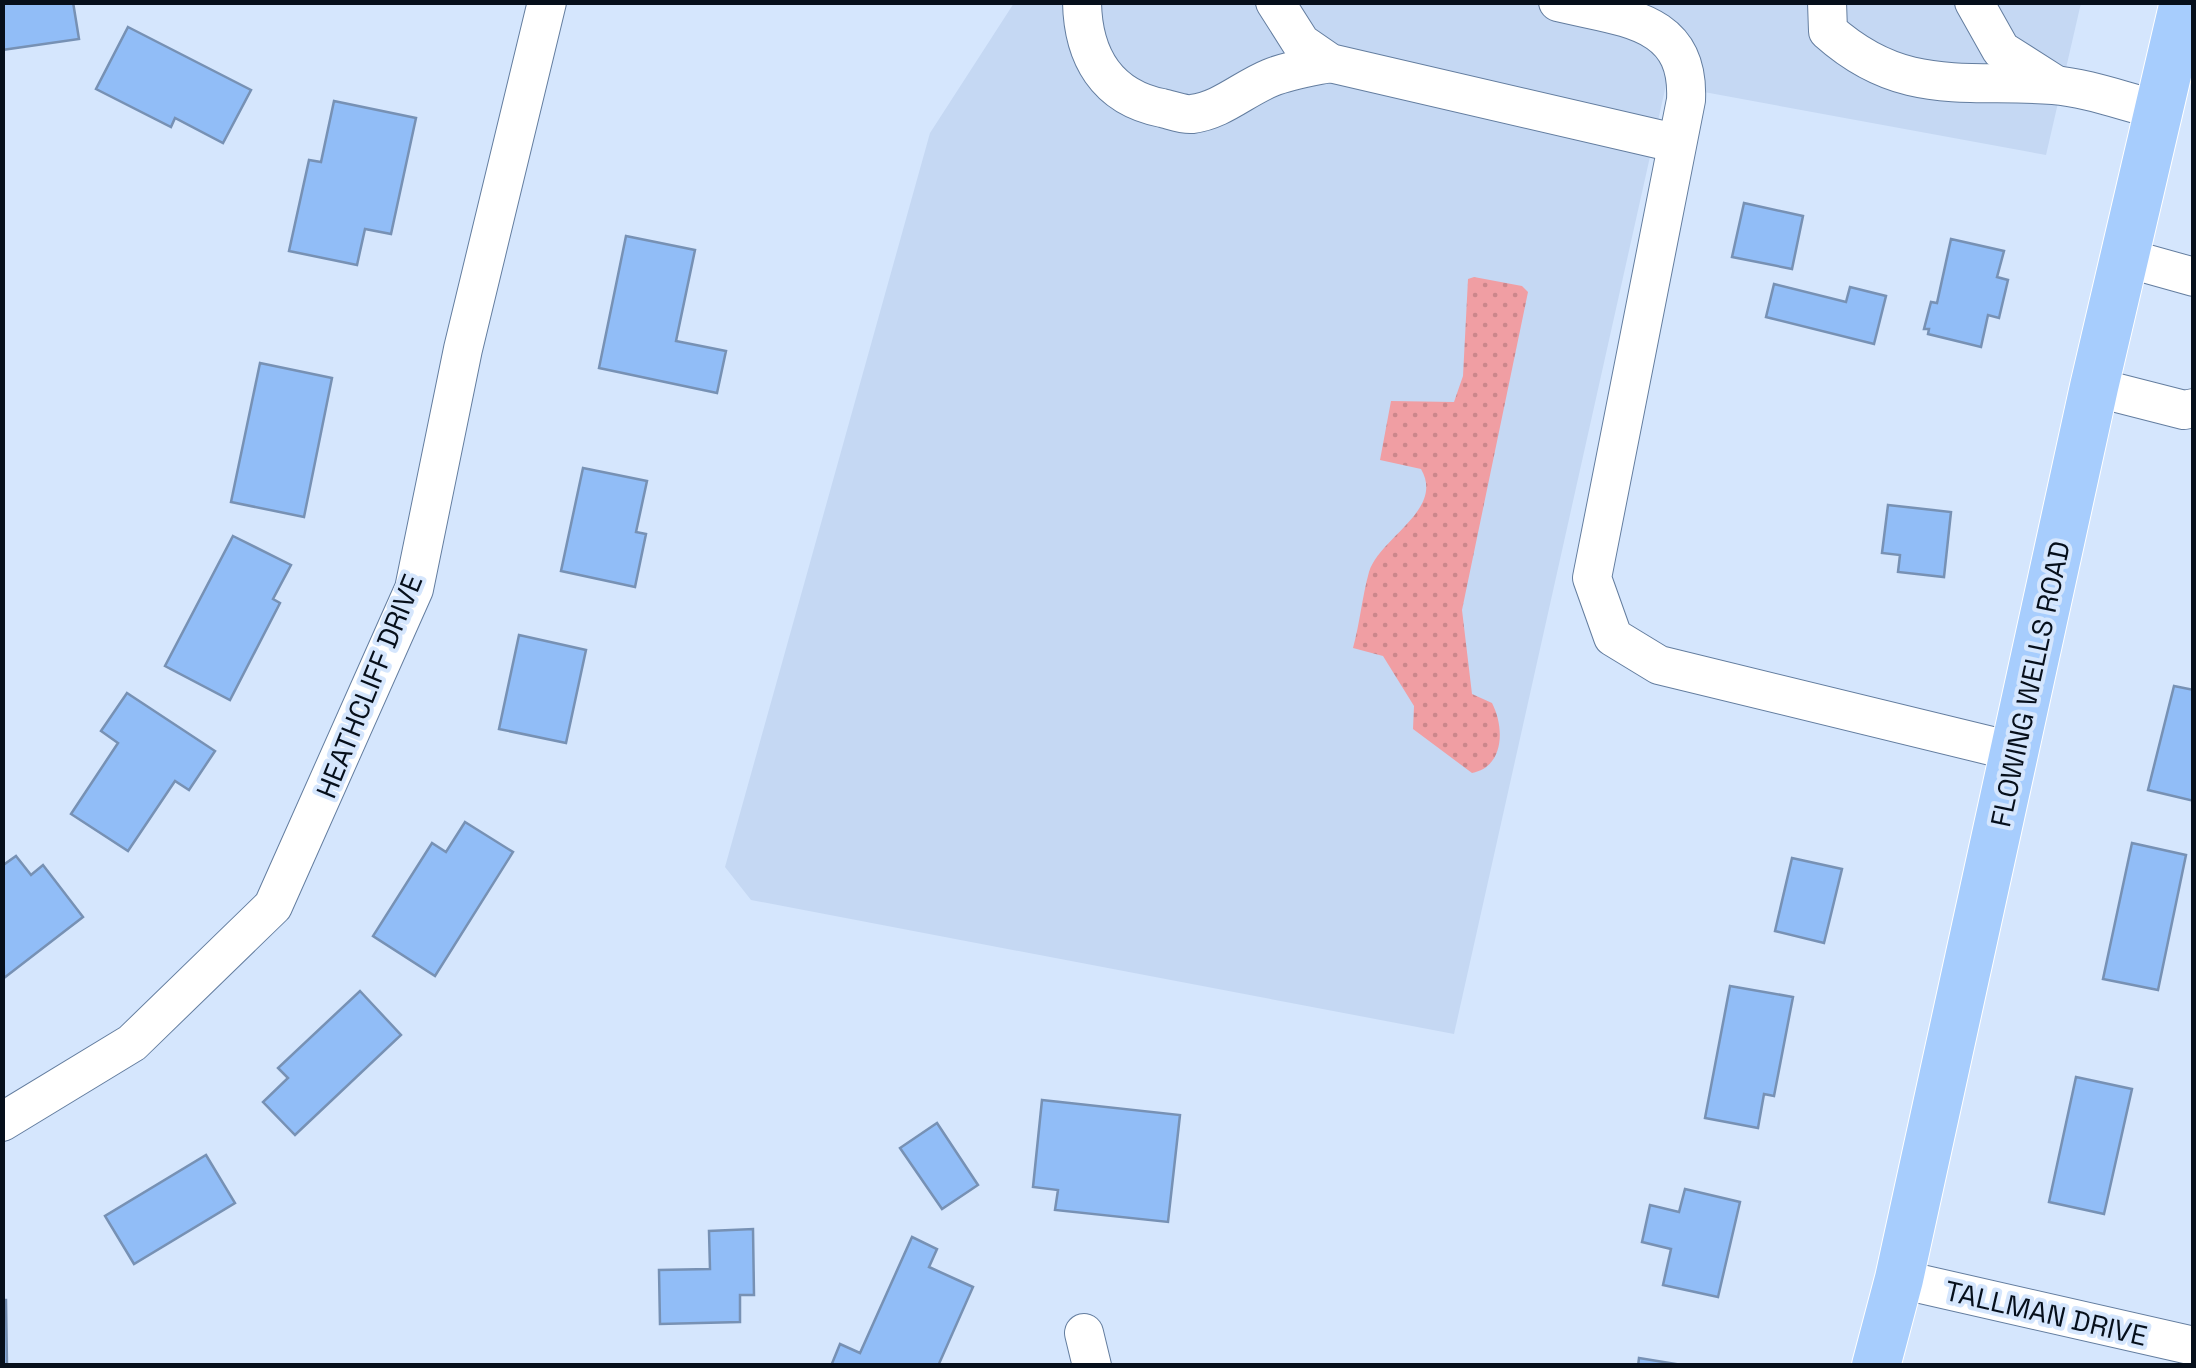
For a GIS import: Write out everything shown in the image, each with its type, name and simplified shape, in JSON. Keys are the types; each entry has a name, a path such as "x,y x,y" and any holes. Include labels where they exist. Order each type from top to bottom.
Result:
{"main road":[{"name":"FLOWING WELLS ROAD","path":"1876,1366 1899,1279 2094,387 2184,2"}],"street":[{"name":"HEATHCLIFF DRIVE","path":"2,1122 132,1043 273,906 414,588 462,348 547,2"},
{"path":"1082,2 1082,29 1093,64 1112,86 1140,104 1190,114 1231,102 1267,79 1330,63"},
{"path":"1274,2 1301,43 1330,63 1675,144"},
{"path":"1558,2 1634,20 1676,45 1687,70 1592,578 1613,637 1659,665 2016,752"},
{"path":"1827,2 1828,30 1838,40 1859,59 1908,77 1976,86 2056,86 2159,110"},
{"path":"1974,2 2001,50 2056,86"},
{"path":"2126,258 2194,276"},
{"path":"2094,387 2184,410 2194,408"},
{"name":"TALLMAN DRIVE","path":"1899,1279 2194,1346"}],"shaded area":[{"path":"1014,3 2081,3 2046,155 1666,85 1454,1034 751,900 725,867 930,133"},
{"path":"1468,279 1522,286 1528,292 1462,610 1472,694 1492,703 1500,735 1496,755 1483,769 1472,773 1413,729 1414,706 1383,656 1353,648 1375,559 1425,497 1421,469 1380,460 1391,401 1454,402 1463,376"}],"building":[{"path":"2,2 73,2 79,39 2,50"},
{"path":"128,27 251,90 223,143 175,118 171,127 96,89"},
{"path":"334,101 416,118 391,234 365,229 357,265 289,251 309,160 321,162"},
{"path":"1744,203 1803,216 1792,269 1732,257"},
{"path":"626,236 695,250 676,341 726,351 717,393 599,368"},
{"path":"1951,239 2004,251 1997,277 2008,280 1999,318 1988,315 1981,347 1928,334 1929,329 1924,329 1931,302 1937,303"},
{"path":"1774,284 1846,302 1850,287 1886,296 1874,344 1766,317"},
{"path":"260,363 332,378 304,517 231,502"},
{"path":"583,468 647,481 636,532 646,534 635,587 561,571"},
{"path":"1888,505 1951,512 1944,577 1898,572 1900,555 1882,553"},
{"path":"233,536 291,565 273,599 280,603 230,700 165,666"},
{"path":"519,635 586,650 566,743 499,729"},
{"path":"2174,686 2194,690 2194,801 2148,790"},
{"path":"127,693 215,751 189,790 175,781 128,851 71,814 118,743 101,731"},
{"path":"465,822 513,852 435,976 373,936 432,843 446,852"},
{"path":"2132,843 2186,855 2158,990 2103,979"},
{"path":"16,856 31,875 43,865 83,917 4,978 2,866"},
{"path":"1792,858 1842,869 1824,943 1775,931"},
{"path":"1730,986 1793,997 1774,1096 1764,1094 1758,1128 1705,1118"},
{"path":"360,991 401,1035 295,1135 263,1102 288,1078 278,1068"},
{"path":"2076,1077 2132,1089 2104,1214 2049,1202"},
{"path":"1042,1100 1180,1115 1168,1222 1055,1210 1058,1190 1033,1187"},
{"path":"937,1123 978,1185 942,1209 900,1148"},
{"path":"206,1155 235,1203 134,1264 105,1216"},
{"path":"1685,1189 1740,1202 1718,1297 1663,1285 1671,1249 1642,1242 1650,1205 1679,1212"},
{"path":"753,1229 754,1295 740,1295 740,1322 660,1324 659,1270 710,1269 709,1231"},
{"path":"912,1237 937,1249 929,1267 973,1287 938,1366 831,1366 840,1344 860,1353"},
{"path":"2,1300 6,1300 7,1366 2,1366"},
{"path":"1639,1358 1688,1366 1638,1366"}]}
